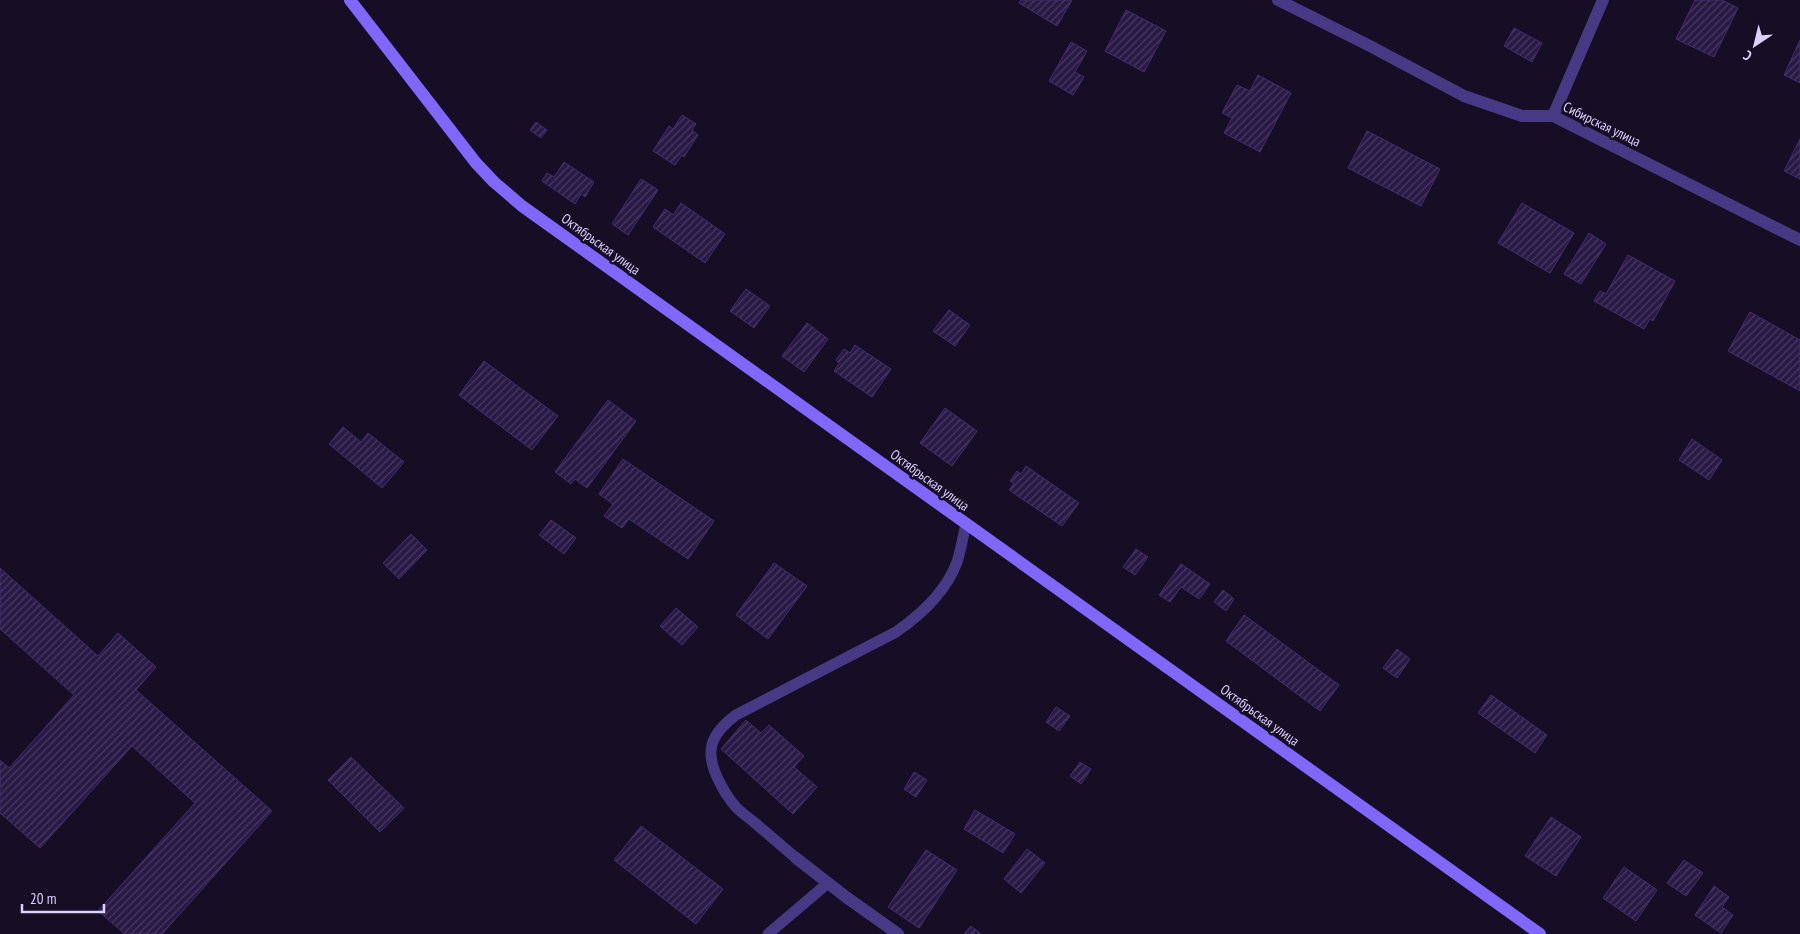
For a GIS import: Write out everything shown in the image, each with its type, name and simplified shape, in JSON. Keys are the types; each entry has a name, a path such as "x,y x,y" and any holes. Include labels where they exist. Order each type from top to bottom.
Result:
{"street":[{"name":"Октябрьская улица","path":"350,0 476,163 494,182 522,206 1540,934"},
{"name":"Сибирская улица","path":"1278,0 1464,96 1522,116 1553,116 1800,240"},
{"path":"1553,116 1603,0"},
{"path":"796,858 898,934"}],"lane":[{"path":"796,858 734,806 715,774 710,753 712,742 724,724 736,715 896,632 923,612 950,576 957,561 966,524"},
{"path":"768,934 828,883"}],"building":[{"path":"1021,0 1072,0 1057,26 1019,3"},
{"path":"1695,0 1722,0 1738,8 1714,57 1676,39"},
{"path":"1126,10 1166,31 1144,72 1105,51"},
{"path":"1514,28 1542,43 1532,62 1504,46"},
{"path":"1800,40 1800,83 1784,75"},
{"path":"1071,42 1087,51 1075,72 1084,77 1073,95 1049,81"},
{"path":"1258,75 1291,93 1260,152 1224,133 1232,118 1222,113 1237,85 1250,91"},
{"path":"682,115 696,124 692,130 698,135 684,157 682,155 675,165 653,151 669,126 673,129"},
{"path":"536,122 547,130 541,138 530,130"},
{"path":"1367,131 1440,169 1421,206 1348,168"},
{"path":"1800,139 1800,179 1784,171"},
{"path":"564,162 594,182 585,197 581,194 575,204 542,181 547,173 554,177"},
{"path":"641,179 658,190 628,235 612,224"},
{"path":"681,203 725,234 705,263 653,227 665,209 673,215"},
{"path":"1522,203 1574,233 1550,273 1498,243"},
{"path":"1589,233 1606,244 1581,284 1564,274"},
{"path":"1628,255 1675,281 1653,321 1650,319 1644,329 1594,301 1600,291 1606,294"},
{"path":"746,289 770,306 754,328 730,311"},
{"path":"949,310 970,325 955,346 933,331"},
{"path":"1750,312 1800,340 1800,391 1728,351"},
{"path":"807,323 828,339 804,372 782,356"},
{"path":"855,345 891,369 872,397 834,371 839,363 836,360 844,349 850,353"},
{"path":"484,361 558,416 532,450 459,395"},
{"path":"608,400 636,421 587,488 575,479 571,484 555,472"},
{"path":"945,408 977,431 952,466 920,443"},
{"path":"343,427 361,442 368,433 404,462 382,488 329,444"},
{"path":"1692,439 1722,460 1709,480 1679,460"},
{"path":"623,459 714,521 688,559 629,519 622,528 604,516 613,504 599,494"},
{"path":"1026,466 1079,503 1062,526 1009,490 1014,483 1010,481 1017,471 1021,474"},
{"path":"551,520 576,538 564,554 539,535"},
{"path":"411,534 427,550 399,579 383,563"},
{"path":"1136,549 1148,557 1135,575 1123,567"},
{"path":"774,563 807,586 768,639 736,615"},
{"path":"1181,564 1210,584 1199,599 1181,587 1170,602 1159,595"},
{"path":"0,568 98,656 118,633 156,667 136,690 272,811 162,934 125,934 98,911 195,803 132,746 40,848 0,813 0,760 9,768 74,695 0,629"},
{"path":"1223,590 1234,599 1226,611 1214,602"},
{"path":"676,608 698,627 682,645 660,626"},
{"path":"1244,615 1339,685 1320,711 1226,641"},
{"path":"1397,649 1410,659 1397,678 1383,668"},
{"path":"1491,695 1547,735 1535,753 1478,713"},
{"path":"1056,707 1070,716 1059,731 1046,722"},
{"path":"746,720 761,733 769,725 804,756 794,767 817,787 793,814 721,749"},
{"path":"351,757 404,808 380,832 328,780"},
{"path":"1080,762 1091,769 1081,784 1070,776"},
{"path":"914,772 927,780 916,797 904,789"},
{"path":"975,810 1015,834 1003,853 964,829"},
{"path":"1551,817 1581,837 1556,876 1525,856"},
{"path":"641,826 723,889 696,924 614,860"},
{"path":"1027,849 1045,863 1021,893 1004,879"},
{"path":"926,850 957,870 919,928 888,907"},
{"path":"1684,860 1703,873 1686,896 1667,883"},
{"path":"1624,867 1657,890 1636,921 1603,898"},
{"path":"1714,886 1729,897 1722,907 1733,915 1721,933 1695,915"},
{"path":"971,926 981,934 964,934"}]}
